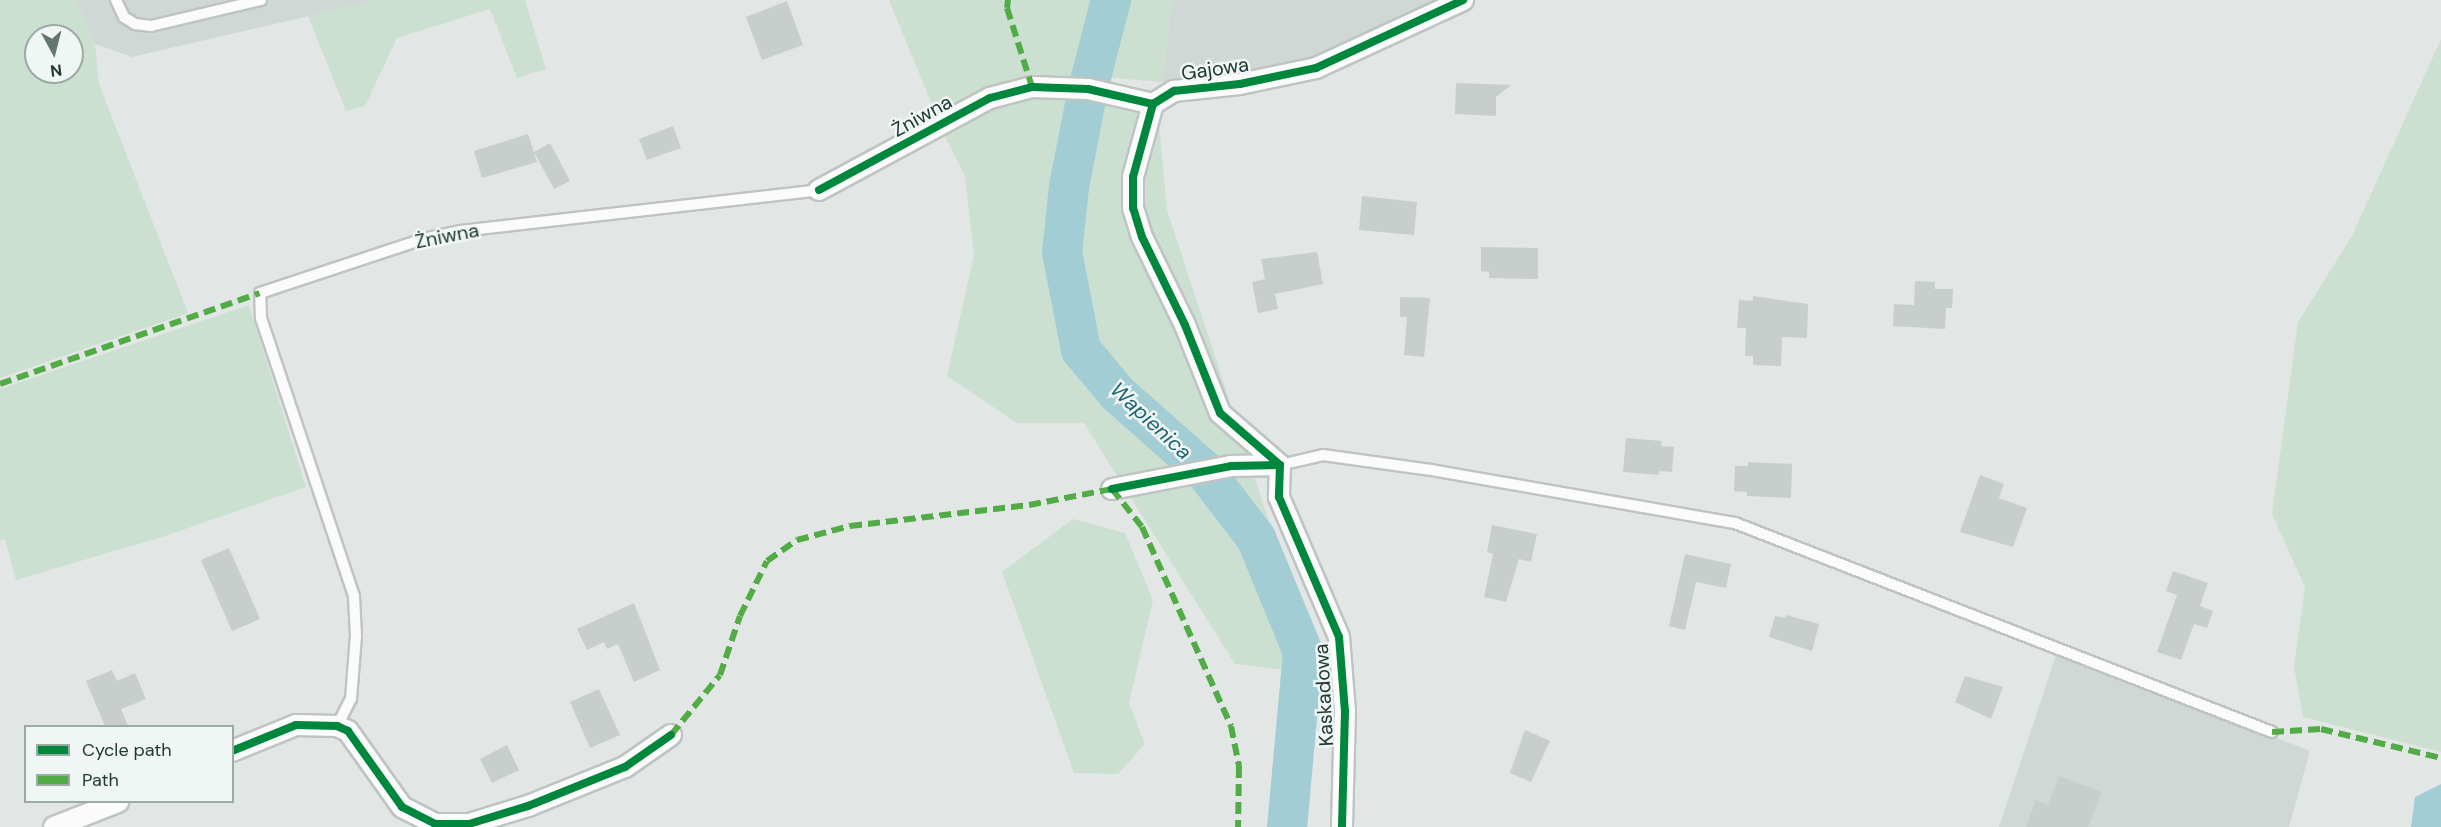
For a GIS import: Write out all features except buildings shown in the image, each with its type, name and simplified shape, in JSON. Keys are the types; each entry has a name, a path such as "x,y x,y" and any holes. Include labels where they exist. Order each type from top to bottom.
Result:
{"street":[{"name":"Gajowa","path":"1153,104 1174,91 1240,84 1316,68 1463,0"},
{"name":"Żniwna","path":"819,190 990,98 1047,86 1088,89 1153,104"},
{"path":"1153,104 1133,177 1133,208 1142,237 1185,325 1220,413 1280,465"},
{"path":"1112,489 1231,466 1280,465"},
{"name":"Kaskadowa","path":"1280,465 1279,497 1339,637 1345,711 1342,827"},
{"path":"234,750 296,725 337,726 348,731 402,807 435,824 469,824 528,806 625,767 671,735"},
{"path":"54,827 113,803"}],"lane":[{"path":"116,0 129,20 151,26 261,0"},
{"name":"Żniwna","path":"337,726 351,699 356,636 354,596 261,318 260,293 423,239 461,231 819,190"},
{"path":"1280,465 1323,455 1431,470 1735,524 2272,732"}],"shaded area":[{"path":"75,0 378,0 132,57 95,44"},
{"path":"1172,0 1443,0 1341,49 1273,71 1219,81 1162,82"},
{"path":"2057,652 2310,751 2289,827 1999,827"}],"green space":[{"path":"0,0 75,0 95,44 99,84 188,313 0,378"},
{"path":"378,0 525,0 546,69 517,78 490,9 397,38 365,106 346,111 308,16"},
{"path":"889,0 1093,0 1071,83 938,119"},
{"path":"1124,0 1172,0 1162,82 1103,77"},
{"path":"2441,39 2441,752 2303,717 2294,666 2305,587 2272,514 2298,322 2352,236"},
{"path":"1033,91 1071,91 1158,113 1167,210 1319,674 1235,664 1084,423 1017,423 947,376 974,255 965,176 941,129"},
{"path":"249,305 306,487 165,536 16,580 5,539 0,540 0,389"},
{"path":"1073,519 1125,533 1153,600 1129,703 1145,744 1118,774 1074,773 1002,572"}],"water":[{"path":"2441,784 2441,827 2411,827 2415,797"}],"waterway":[{"name":"Wapienica","path":"1111,0 1088,89 1069,187 1062,252 1081,350 1118,394 1204,470 1256,538 1303,652 1287,827"}],"marked path":[{"path":"1008,0 1007,8 1032,87"},
{"path":"0,384 260,293"},
{"path":"671,735 720,675 740,616 767,561 797,540 850,526 1029,505 1112,489 1142,527 1231,726 1239,766 1238,827"},
{"path":"2272,732 2321,729 2441,758"}],"cycle path":[{"path":"1280,465 1220,413 1185,325 1142,237 1133,208 1133,177 1153,104 1174,91 1240,84 1316,68 1463,0"},
{"path":"819,190 990,98 1032,87 1088,89 1153,104"},
{"path":"1280,465 1279,497 1339,637 1345,711 1342,827"},
{"path":"1112,489 1231,466 1280,465"},
{"path":"234,750 296,725 337,726 348,731 402,807 435,824 469,824 528,806 625,767 671,735"}]}
